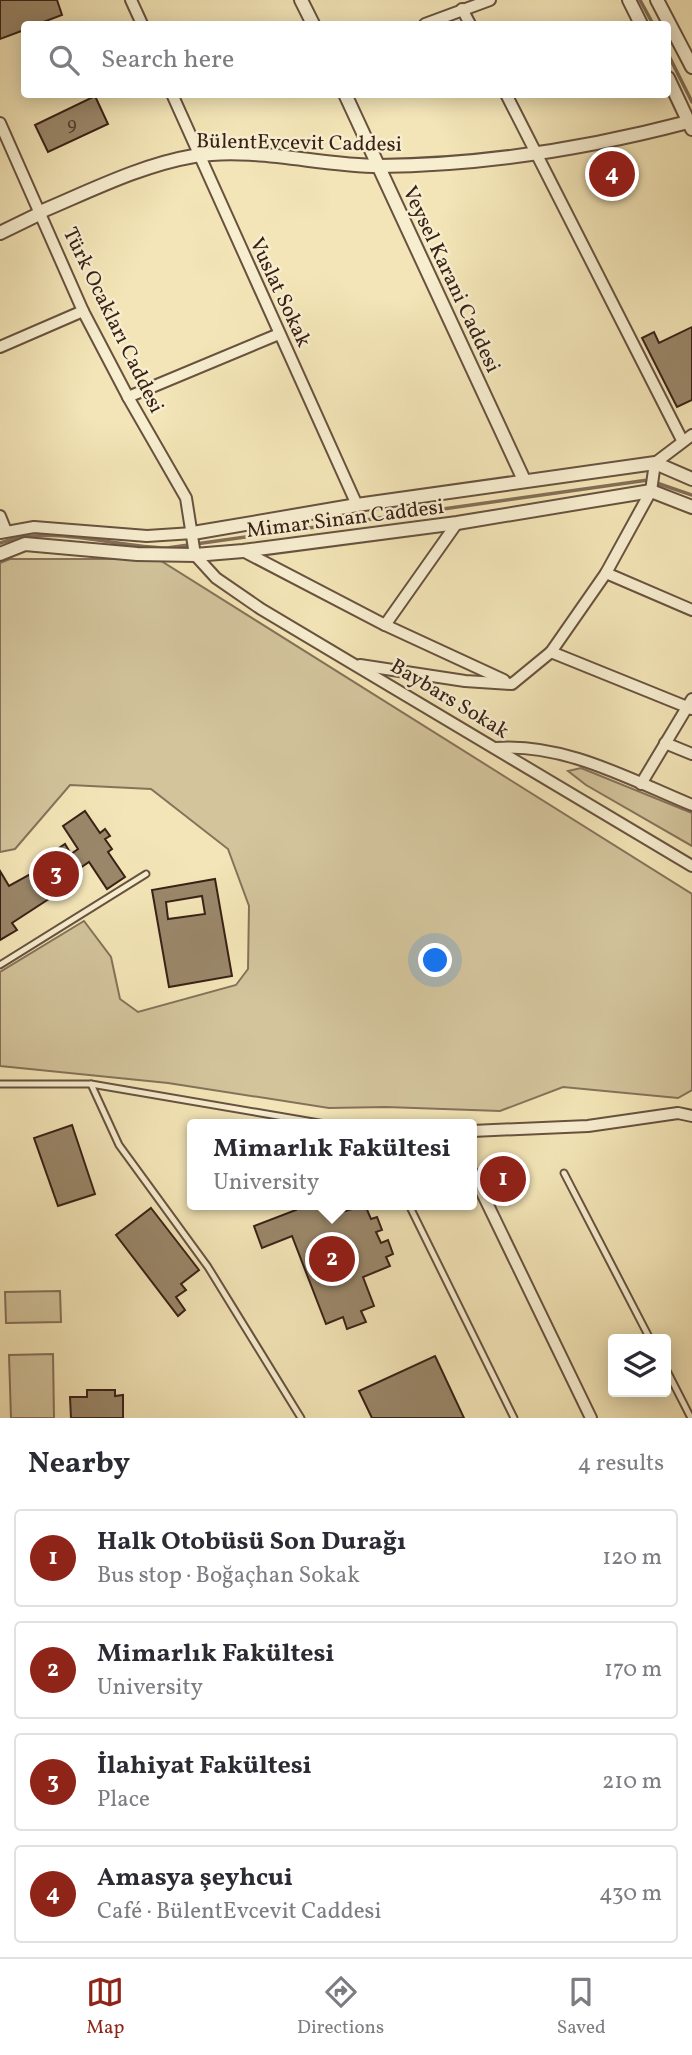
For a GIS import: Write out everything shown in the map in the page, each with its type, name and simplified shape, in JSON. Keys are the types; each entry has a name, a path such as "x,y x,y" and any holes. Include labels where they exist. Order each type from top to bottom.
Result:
{"street":[{"path":"131,0 141,21"},
{"path":"302,0 312,21"},
{"path":"432,21 490,0"},
{"path":"629,0 640,21"},
{"path":"657,0 668,21"},
{"path":"462,9 468,21"},
{"path":"671,27 692,67"},
{"path":"671,86 691,123"},
{"name":"Vuslat Sokak","path":"174,98 357,505"},
{"name":"Veysel Karani Caddesi","path":"347,98 523,480"},
{"path":"353,664 465,681 512,684 551,652 606,573 651,491 655,463 687,437 508,98"},
{"name":"Türk Ocakları Caddesi","path":"0,123 83,311 186,498 195,555"},
{"name":"BülentEvcevit Caddesi","path":"0,233 40,212 159,164 198,155 292,156 378,166 537,153 691,123"},
{"path":"0,347 83,311"},
{"path":"128,397 279,334"},
{"path":"655,463 692,479"},
{"name":"Mimar Sinan Caddesi","path":"192,533 357,505 655,463"},
{"path":"651,491 692,507"},
{"name":"Mimar Sinan Caddesi","path":"0,554 25,544 49,544 137,554 195,555 243,551 457,523 651,491"},
{"path":"0,516 3,532 34,527 147,536 192,533"},
{"path":"385,625 457,523"},
{"path":"243,551 385,625 512,684"},
{"name":"Baybars Sokak","path":"195,555 216,578 250,601 692,866"},
{"path":"606,573 692,610"},
{"path":"551,652 690,705 641,784"},
{"path":"665,743 692,754"},
{"path":"496,748 520,746 558,751 692,804"},
{"path":"477,1131 588,1126 678,1113 692,1116"},
{"path":"477,1182 591,1418"}],"lane":[{"path":"0,965 146,874"},
{"path":"0,1084 91,1084 296,1119"},
{"path":"91,1084 119,1145 208,1267 301,1418"},
{"path":"564,1173 647,1334"},
{"path":"411,1210 514,1418"},
{"path":"671,1379 691,1418"}],"shaded area":[{"path":"10,559 158,559 692,894 692,1090 678,1098 563,1087 500,1111 329,1108 168,1083 0,1066 0,972 84,921 111,957 120,999 138,1012 236,985 248,969 249,906 228,849 151,789 70,785 15,849 0,852 0,563"},
{"path":"581,768 692,813 692,846 586,785 568,771"},
{"path":"60,1291 61,1322 6,1323 5,1292"},
{"path":"53,1354 54,1418 11,1418 9,1355"}],"building":[{"path":"0,0 57,0 62,15 46,21 21,21 21,31 0,39"},
{"path":"91,98 96,98 108,124 48,152 35,125"},
{"path":"692,327 692,400 677,407 642,338 654,332 659,343"},
{"path":"85,811 100,833 105,829 110,836 105,839 112,849 108,852 125,877 107,889 89,862 76,871 81,878 12,923 17,930 0,940 0,871 9,886 49,864 50,854 65,844 71,854 78,849 63,826"},
{"path":"215,879 232,976 169,987 152,890","holes":["202,896 205,914 168,919 166,902"]},
{"path":"72,1125 95,1194 58,1206 34,1138"},
{"path":"151,1208 199,1270 181,1284 186,1290 176,1297 185,1310 178,1316 116,1235"},
{"path":"296,1210 367,1210 371,1219 377,1217 382,1230 376,1232 381,1243 388,1240 393,1254 386,1257 390,1266 363,1277 374,1306 361,1311 366,1322 347,1329 343,1317 326,1324 292,1236 262,1248 254,1226"},
{"path":"435,1356 464,1418 372,1418 359,1391"},
{"path":"87,1390 115,1390 115,1396 123,1395 123,1418 71,1418 70,1397 87,1397"}],"waterway":[{"path":"640,0 651,21"},
{"path":"671,60 692,102"},
{"path":"0,543 19,538 61,536 167,548 648,480 692,495"}],"place":[{"name":"Amasya şeyhcui","path":"612,174"},
{"name":"İlahiyat Fakültesi","path":"56,874"},
{"name":"Halk Otobüsü Son Durağı","path":"503,1179"},
{"name":"Mimarlık Fakültesi","path":"332,1259"}]}
